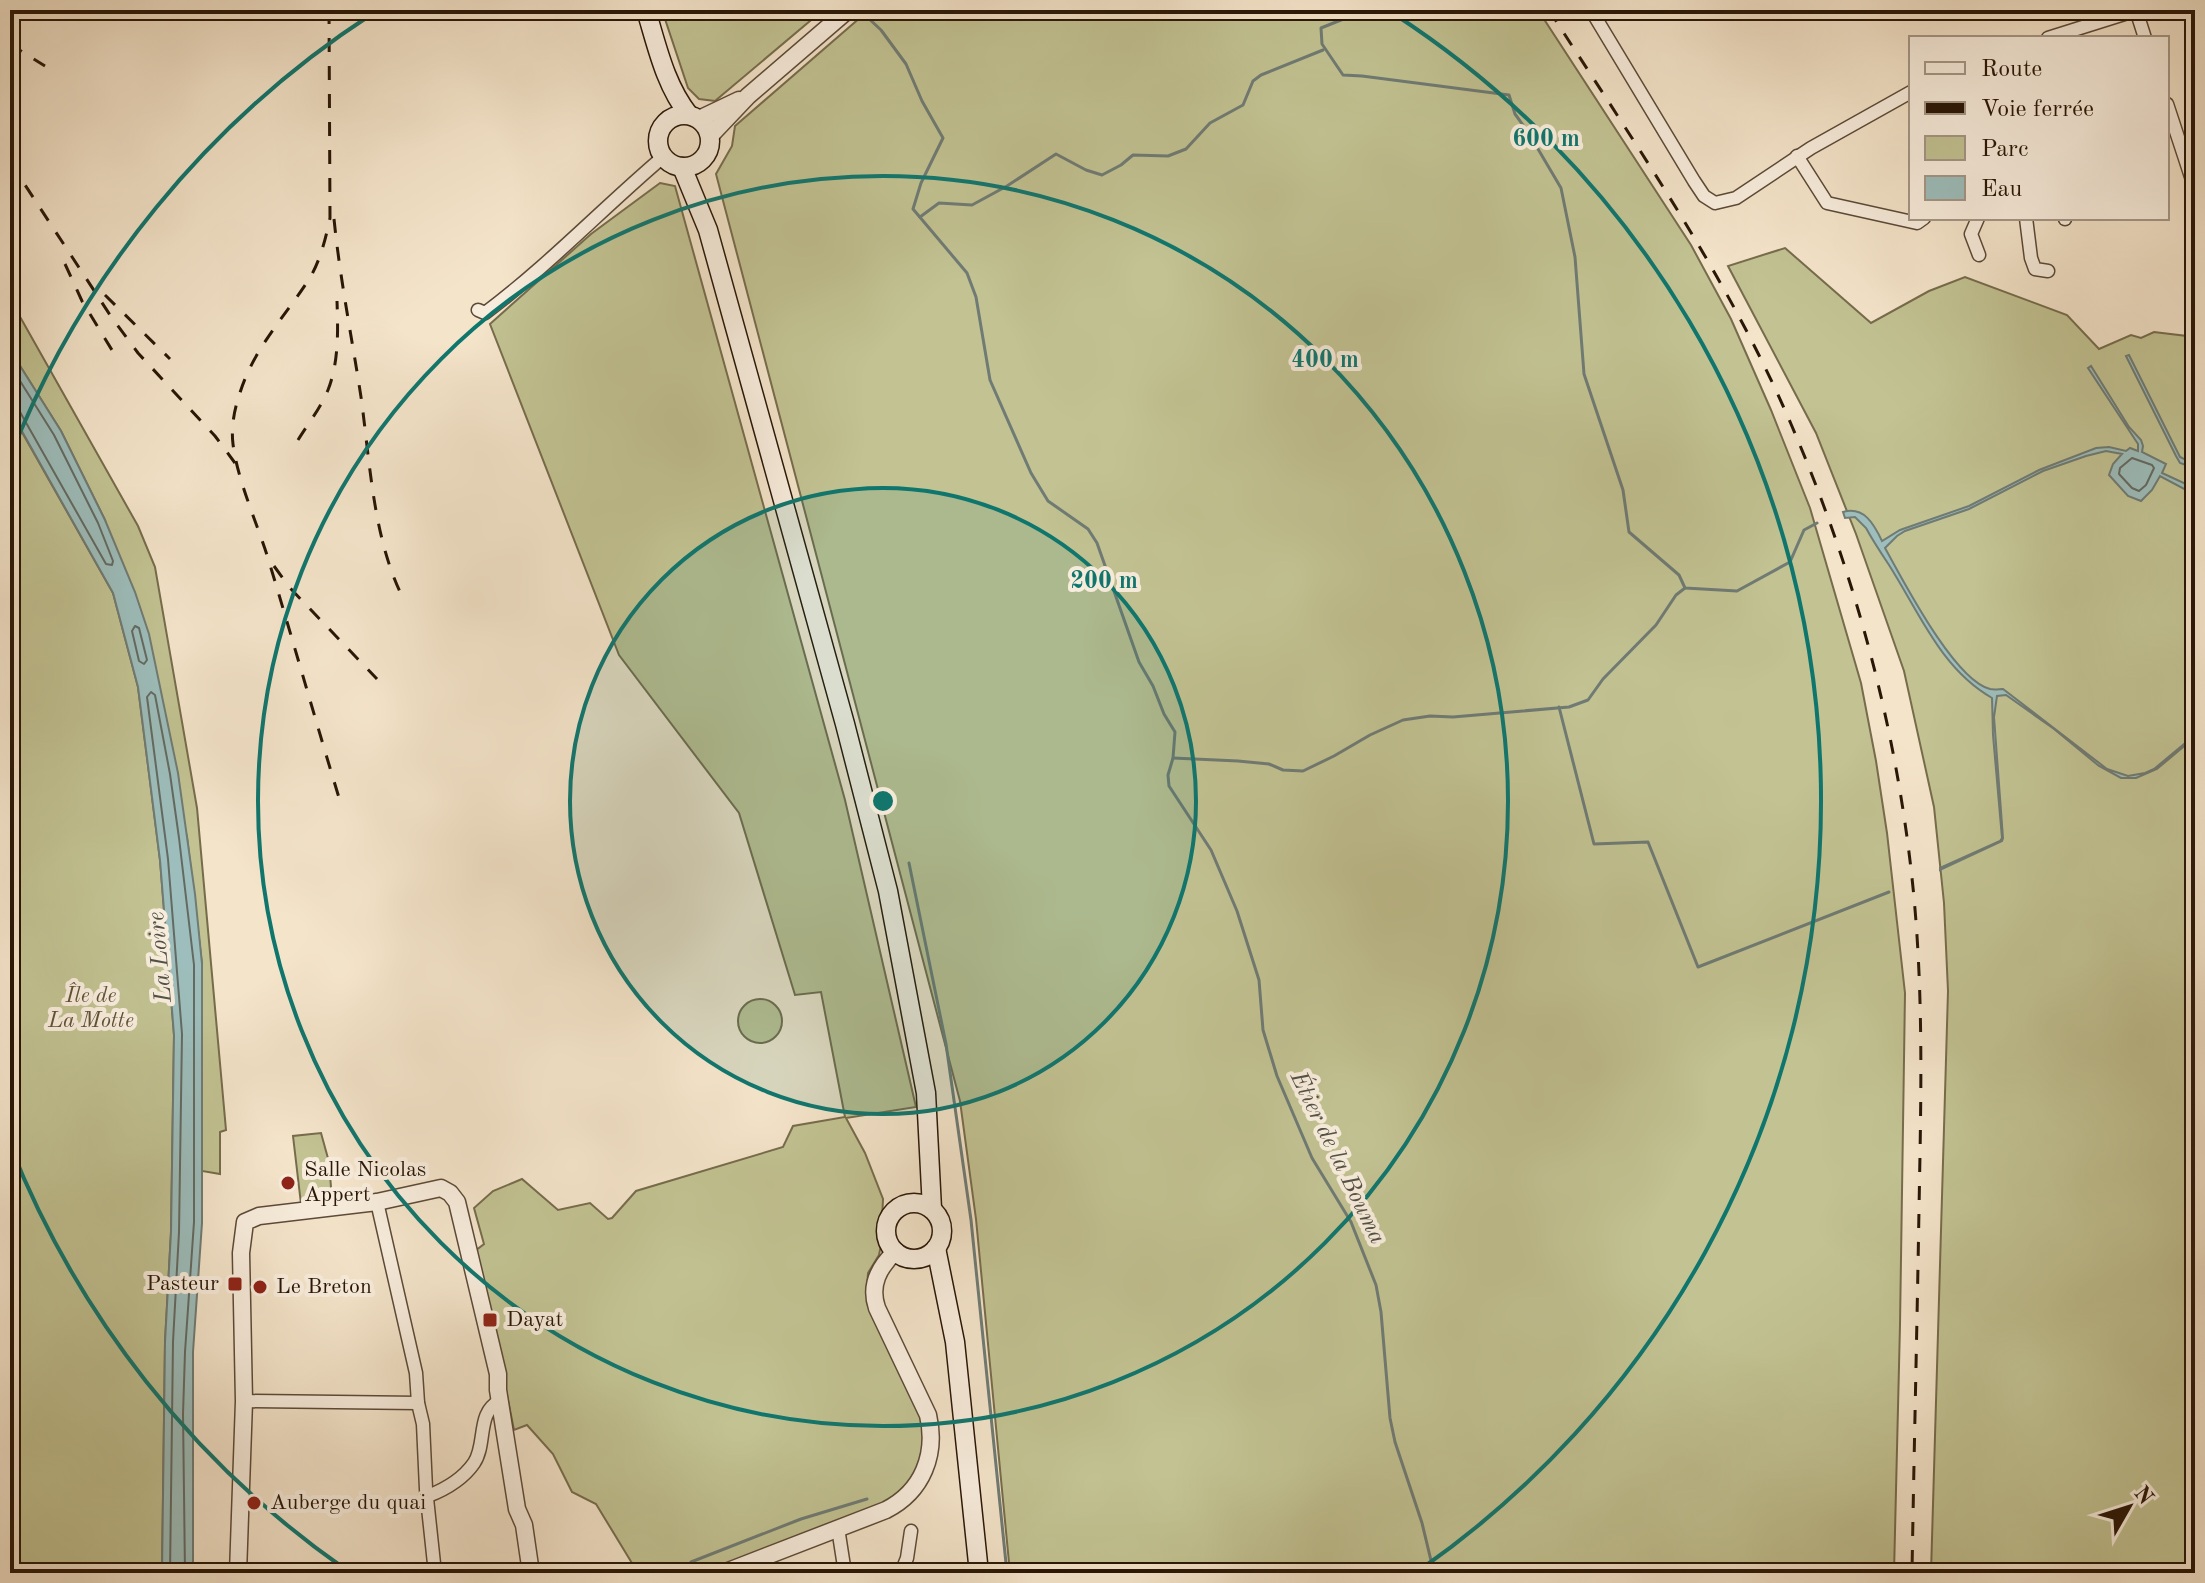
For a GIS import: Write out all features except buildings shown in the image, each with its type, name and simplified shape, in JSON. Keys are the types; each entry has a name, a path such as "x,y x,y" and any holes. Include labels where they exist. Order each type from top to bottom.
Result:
{"main road":[{"path":"646,10 663,66 681,104 708,129 710,136 710,146 702,159 682,167 672,164 663,157 658,139 660,130 665,122 676,115 694,117"},
{"path":"663,66 665,122"},
{"path":"702,159 702,193 708,230 888,891 926,1093 932,1209"},
{"path":"682,167 708,230"},
{"path":"928,1160 906,1204 894,1212 887,1224 888,1238 930,1276 945,1298"},
{"path":"904,1255 927,1256 942,1237 942,1225 932,1209 918,1203 906,1204"},
{"path":"936,1248 959,1372 979,1573"}],"street":[{"path":"710,136 748,96 848,10"},
{"path":"1591,10 1704,196 1715,203 1736,198 1797,156 1909,93"},
{"path":"2054,36 2136,10 2144,36"},
{"path":"694,117 748,96"},
{"path":"2169,110 2195,189"},
{"path":"1797,156 1827,203 1917,223 1921,220"},
{"path":"478,310 485,313 505,298 663,157"},
{"path":"1977,220 1971,234 1979,255"},
{"path":"2026,220 2035,269 2048,271"},
{"path":"238,1573 244,1401 241,1253 245,1222 259,1216 377,1202 441,1188 457,1202 498,1374 517,1509 524,1525 531,1573"},
{"path":"377,1202 416,1373 435,1573"},
{"path":"723,1573 886,1510 901,1501 922,1477 932,1438 928,1415 874,1301 876,1278 886,1261 904,1255"},
{"path":"244,1401 418,1403"},
{"path":"428,1496 446,1489 474,1463 479,1454 487,1411 500,1401"},
{"path":"838,1528 845,1573"},
{"path":"901,1573 911,1531"}],"green space":[{"path":"662,10 823,10 715,101 699,99 688,88"},
{"path":"869,10 1538,10 1691,245 1731,319 1810,508 1861,683 1887,833 1905,993 1894,1573 1010,1573 976,1219 960,1101 716,174 732,146 735,126"},
{"path":"660,183 675,186 845,800 916,1107 846,1118 865,1153 883,1199 881,1245 868,1273 867,1289 921,1409 927,1435 914,1479 888,1503 708,1573 638,1573 596,1504 572,1492 553,1454 527,1425 514,1430 475,1251 484,1244 474,1208 493,1191 522,1179 558,1210 590,1203 608,1219 636,1191 783,1147 793,1126 845,1117 821,992 795,995 739,813 619,655 490,324 591,234"},
{"path":"1785,248 1871,323 1929,291 1965,277 2067,315 2099,349 2131,335 2141,338 2154,332 2195,337 2195,1194 2189,1198 2195,1209 2195,1573 1931,1573 1948,991 1944,903 1934,807 1904,671 1856,534 1816,433 1728,266"},
{"path":"10,299 138,526 155,567 197,808 226,1130 220,1132 220,1174 202,1171 202,964 187,837 105,520 61,431 10,350"},
{"name":"Île de La Motte","path":"10,411 113,593 138,687 160,860 174,1035 162,1573 10,1573"},
{"path":"760,999 776,1005 782,1021 776,1037 760,1043 744,1037 738,1021 744,1005"},
{"path":"321,1133 329,1162 332,1200 301,1204 293,1136"}],"water":[{"path":"10,350 61,431 105,520 135,592 149,634 178,773 202,964 202,1223 193,1352 193,1573 162,1573 174,1035 160,860 138,687 113,593 10,410"},
{"path":"2129,355 2180,457 2195,459 2191,487 2195,490 2195,497 2160,476 2141,501 2128,496 2109,475 2122,454 2106,451 2043,471 1969,509 1905,531 1885,548 1931,627 1961,668 1976,682 1990,689 2003,689 2107,769 2128,776 2145,773 2195,737 2157,769 2136,778 2121,778 2099,766 2006,695 1997,696 1994,717 2003,838 1940,870 2002,838 1992,698 1974,686 1945,656 1866,528 1855,517 1845,518 1843,512 1862,514 1872,523 1882,541 1900,530 1969,506 2039,470 2096,448 2126,451 2130,448 2138,451 2138,444 2088,368 2091,366 2129,427 2141,440 2142,452 2166,464 2162,473 2188,485 2189,466 2180,463 2176,456 2126,356"}],"waterway":[{"name":"Étier de la Bouma","path":"871,10 865,15 881,30 906,64 943,138 921,183 913,209 967,273 976,297 990,380 1031,473 1048,501 1088,529 1097,543 1139,662 1175,732 1169,786 1211,850 1237,911 1259,980 1263,1030 1277,1076 1312,1158 1351,1222 1376,1285 1390,1418 1434,1573"},
{"path":"1366,10 1321,28 1322,44 1343,75 1509,95 1515,114 1561,188 1575,257 1584,374 1623,490 1629,532 1679,575 1685,588 1737,591 1790,562 1804,530 1817,523"},
{"path":"920,217 939,203 972,205 1056,154 1102,175 1133,155 1168,156 1186,149 1210,123 1243,105 1253,81 1261,75 1323,50"},
{"path":"1173,758 1269,764 1283,770 1303,771 1403,720 1569,707 1588,700 1603,679 1656,625 1676,595 1685,588"},
{"path":"1559,707 1594,844 1648,842 1698,967 1889,892"},
{"path":"909,863 946,1044 971,1220 1007,1573"},
{"path":"691,1562 801,1519 867,1499"}],"railway":[{"path":"329,10 330,218 311,276 261,347 245,379 232,432 238,471 267,555 340,801"},
{"path":"1549,10 1679,212 1766,370 1791,424 1834,534 1883,703 1912,878 1920,1002 1912,1573"},
{"path":"10,44 45,66"},
{"path":"10,162 138,353 215,436 235,463"},
{"path":"334,219 374,499 385,549 402,596"},
{"path":"65,264 82,301 115,355"},
{"path":"105,295 170,359"},
{"path":"298,440 322,403 332,379 337,346 337,301"},
{"path":"274,566 290,588 377,679"}],"place":[{"name":"Salle Nicolas Appert","path":"288,1183"},
{"name":"Pasteur","path":"235,1284"},
{"name":"Le Breton","path":"260,1287"},
{"name":"Dayat","path":"490,1320"},
{"name":"Auberge du quai","path":"254,1503"}],"water label":[{"name":"La Loire","path":"161,957"}]}
